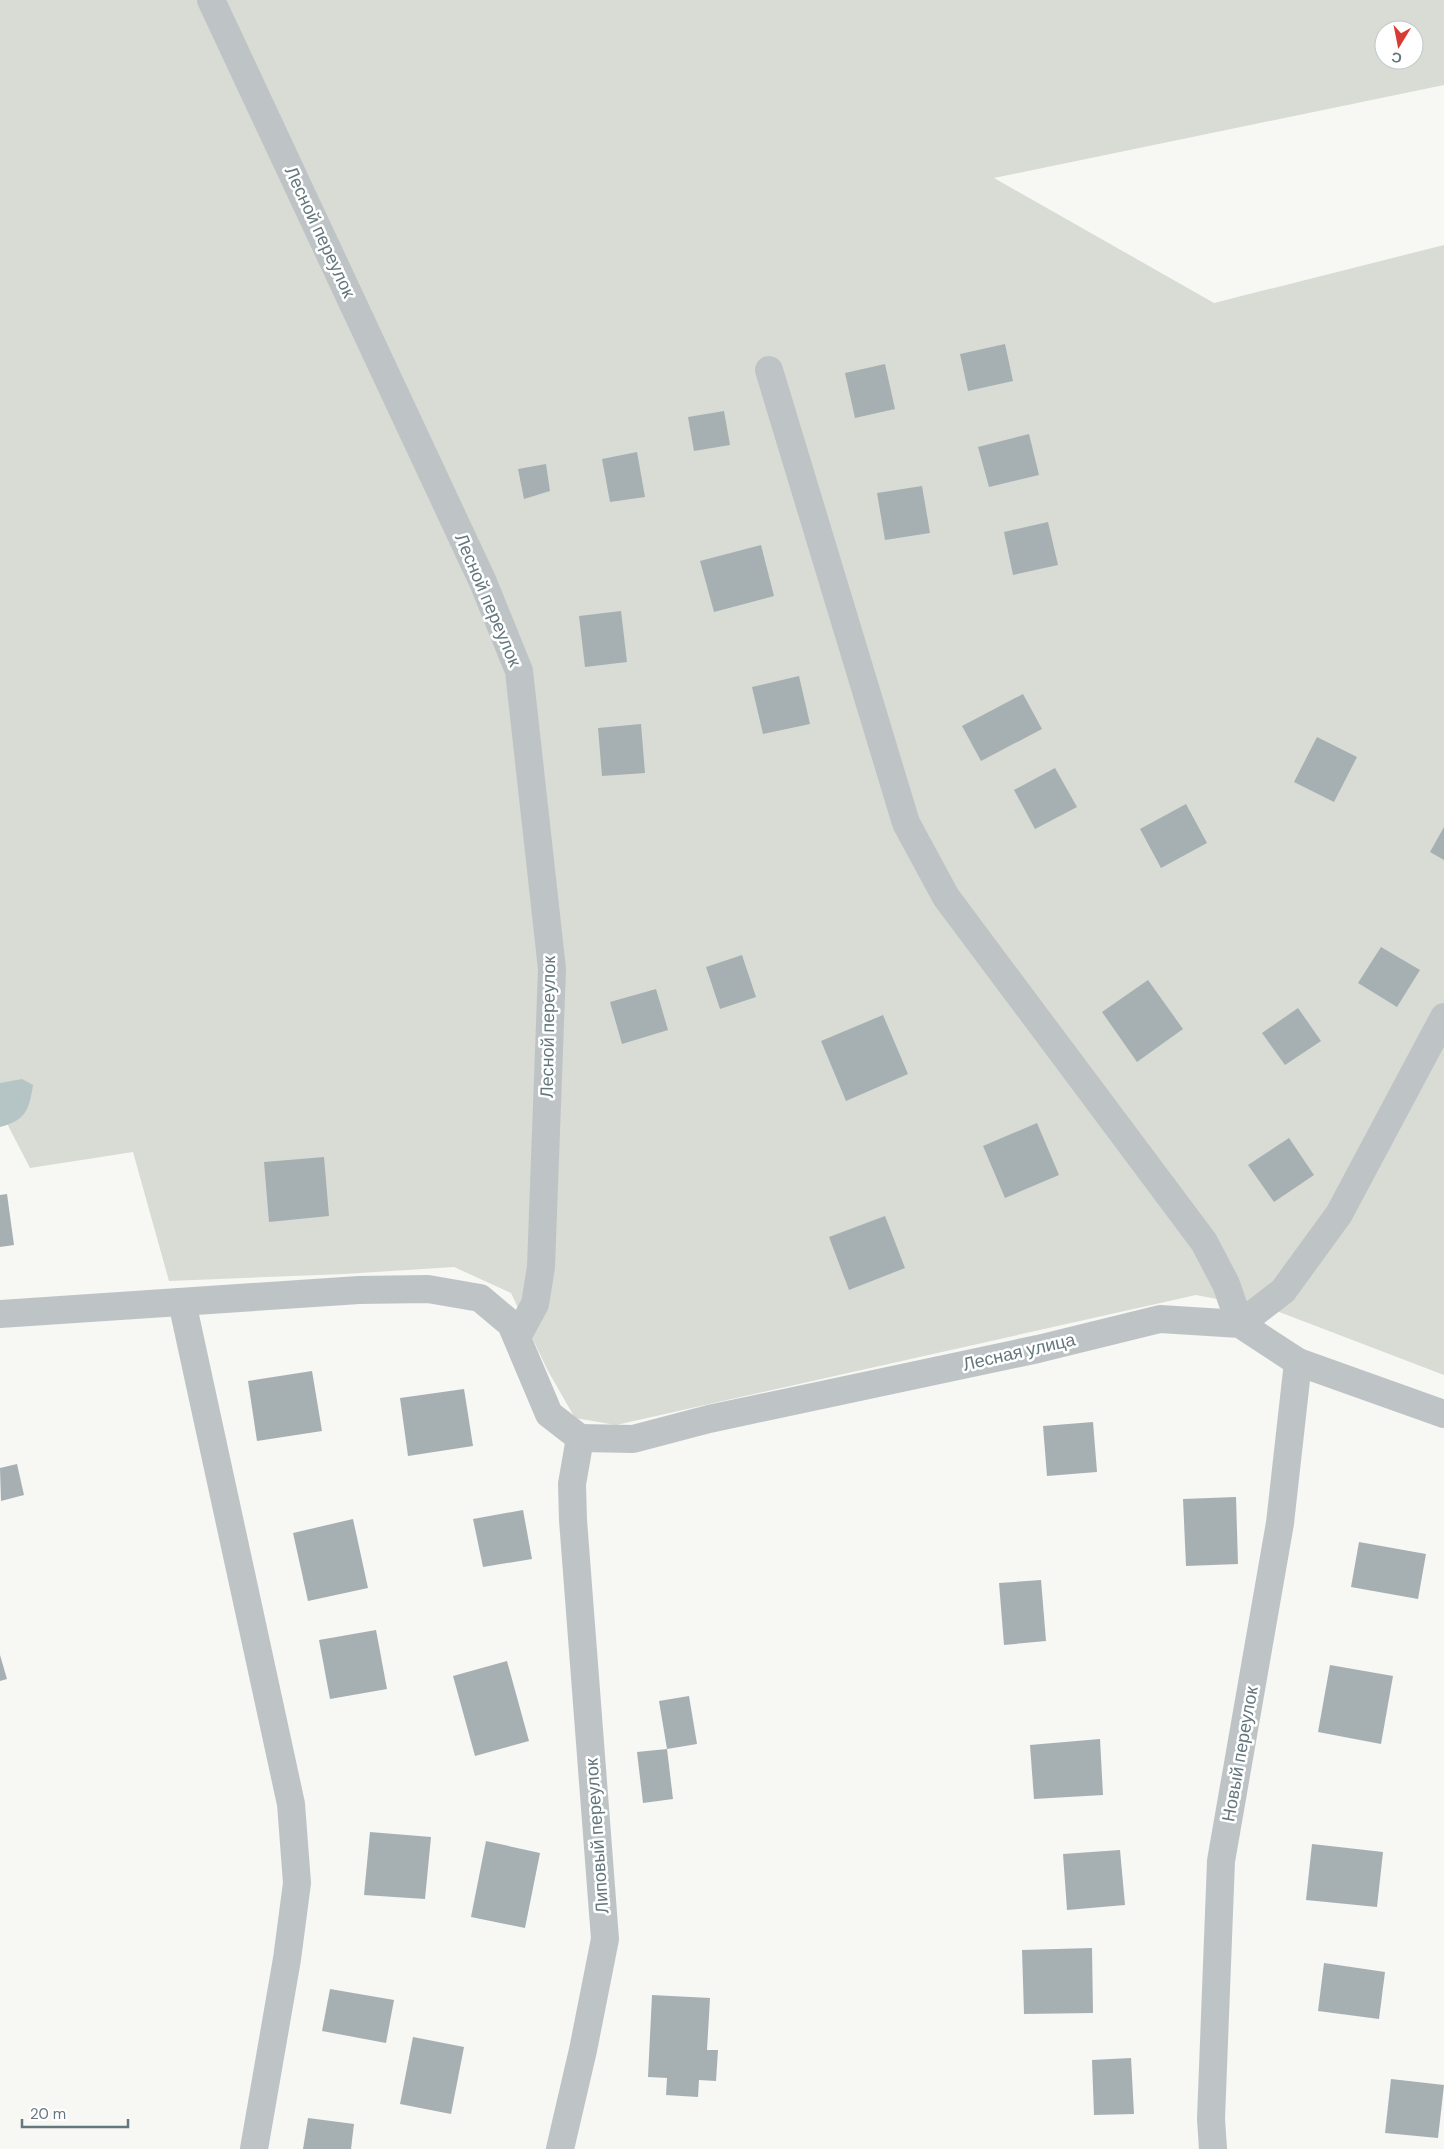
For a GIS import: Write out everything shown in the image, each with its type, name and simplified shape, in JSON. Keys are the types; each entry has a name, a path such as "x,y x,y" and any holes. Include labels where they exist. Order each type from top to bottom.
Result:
{"street":[{"name":"Лесной переулок","path":"211,0 479,574 518,671 552,969 541,1267 535,1304 517,1338"},
{"path":"769,370 906,823 946,897 1204,1242 1226,1284 1240,1324 1283,1291 1339,1214 1444,1017"},
{"path":"0,1314 359,1290 428,1289 480,1298 511,1324 549,1414 580,1438"},
{"path":"182,1302 291,1804 298,1883 287,1959 254,2149"},
{"name":"Лесная улица","path":"580,1438 633,1439 709,1419 1038,1349 1160,1319 1240,1324 1298,1362 1444,1414"},
{"name":"Новый переулок","path":"1213,2149 1212,2119 1221,1861 1280,1523 1298,1362"},
{"name":"Липовый переулок","path":"560,2149 583,2050 605,1939 573,1520 572,1484 580,1438"}],"shaded area":[{"path":"0,0 1444,0 1444,85 994,178 1214,303 1444,245 1444,1375 1274,1310 1196,1295 616,1425 575,1418 548,1371 511,1293 454,1267 344,1274 169,1281 133,1152 30,1168 0,1110"},
{"path":"22,1079 33,1085 28,1107 25,1113 16,1121 0,1127 0,1083"}],"building":[{"path":"1005,344 1013,381 968,391 960,354"},
{"path":"885,364 895,409 855,418 845,373"},
{"path":"724,411 730,445 694,451 688,417"},
{"path":"1029,434 1039,475 989,487 978,447"},
{"path":"637,452 645,497 610,502 602,459"},
{"path":"546,464 550,491 524,499 518,469"},
{"path":"922,486 930,533 885,540 877,493"},
{"path":"1048,522 1058,565 1013,575 1004,532"},
{"path":"761,545 774,596 714,612 700,561"},
{"path":"621,611 627,662 585,667 579,616"},
{"path":"799,676 810,724 763,734 752,687"},
{"path":"1023,694 1042,729 981,761 962,726"},
{"path":"641,724 645,773 602,776 598,728"},
{"path":"1317,737 1357,757 1334,802 1294,782"},
{"path":"1055,768 1077,807 1035,829 1014,790"},
{"path":"1186,804 1207,843 1161,868 1140,829"},
{"path":"1444,827 1444,860 1430,852"},
{"path":"1381,947 1420,970 1397,1007 1358,983"},
{"path":"742,955 756,997 720,1009 706,967"},
{"path":"1148,980 1183,1029 1137,1062 1102,1012"},
{"path":"656,989 668,1030 622,1044 610,1002"},
{"path":"1298,1008 1321,1041 1285,1065 1262,1033"},
{"path":"883,1015 908,1074 846,1101 821,1041"},
{"path":"1037,1123 1059,1175 1005,1198 983,1146"},
{"path":"1289,1138 1314,1175 1274,1202 1248,1165"},
{"path":"324,1157 329,1216 269,1222 264,1162"},
{"path":"7,1194 14,1245 0,1247 0,1195"},
{"path":"885,1216 905,1268 849,1290 829,1237"},
{"path":"312,1371 322,1431 257,1441 248,1381"},
{"path":"464,1389 473,1446 408,1456 400,1398"},
{"path":"1093,1422 1097,1472 1047,1476 1043,1426"},
{"path":"17,1464 24,1495 1,1501 0,1468"},
{"path":"1236,1497 1238,1564 1186,1566 1183,1499"},
{"path":"523,1510 532,1559 483,1567 473,1519"},
{"path":"353,1519 368,1588 308,1601 293,1533"},
{"path":"1359,1542 1426,1554 1418,1599 1351,1587"},
{"path":"1041,1580 1046,1641 1004,1645 999,1583"},
{"path":"376,1630 387,1689 330,1699 319,1640"},
{"path":"0,1655 7,1679 0,1681"},
{"path":"507,1661 529,1741 475,1756 453,1676"},
{"path":"1330,1665 1393,1676 1381,1744 1318,1732"},
{"path":"689,1696 697,1744 667,1749 659,1701"},
{"path":"1100,1739 1103,1795 1034,1799 1030,1745"},
{"path":"667,1749 673,1799 643,1803 637,1752"},
{"path":"370,1832 431,1837 425,1899 364,1895"},
{"path":"486,1841 540,1853 525,1928 471,1917"},
{"path":"1312,1844 1383,1852 1377,1907 1306,1900"},
{"path":"1120,1850 1125,1905 1067,1910 1063,1854"},
{"path":"1092,1948 1093,2013 1024,2014 1022,1950"},
{"path":"1324,1963 1385,1972 1379,2019 1318,2011"},
{"path":"330,1989 394,2000 386,2043 322,2031"},
{"path":"652,1995 710,1998 707,2050 718,2050 716,2081 699,2080 698,2097 666,2095 667,2078 648,2077"},
{"path":"413,2037 464,2047 451,2114 400,2104"},
{"path":"1131,2058 1134,2114 1094,2115 1092,2060"},
{"path":"1391,2079 1444,2085 1438,2138 1385,2133"},
{"path":"308,2118 354,2124 351,2149 303,2149"}]}
